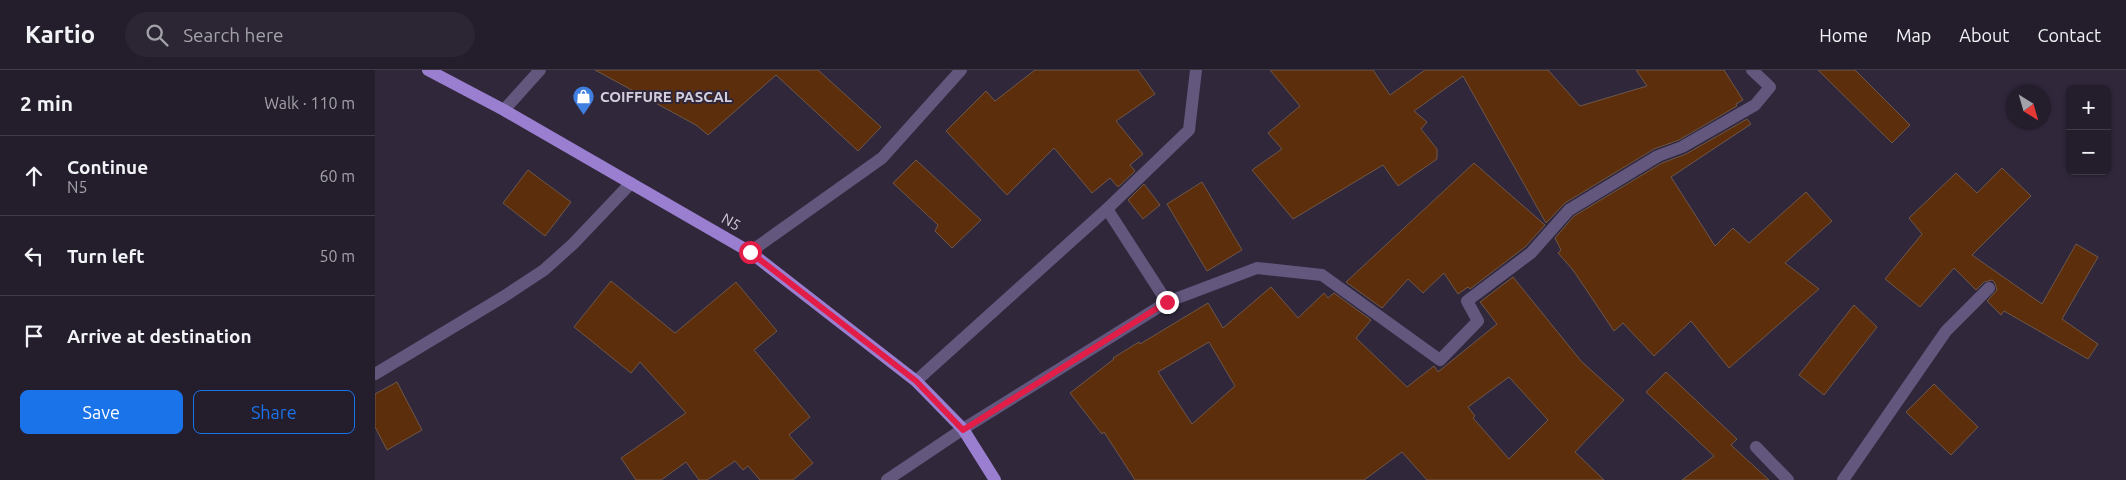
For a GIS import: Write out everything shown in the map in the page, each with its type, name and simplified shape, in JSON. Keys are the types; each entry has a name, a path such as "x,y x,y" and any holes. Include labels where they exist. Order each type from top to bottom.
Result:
{"main road":[{"name":"N5","path":"428,70 504,110 750,252 916,381 963,430 995,480"}],"street":[{"path":"504,110 540,70"},
{"path":"750,252 881,158 961,70"},
{"path":"916,381 1107,209 1189,130 1196,70"},
{"path":"887,480 1167,302 1257,268 1322,275 1439,360 1478,321 1467,301 1531,253 1569,210 1658,156 1682,147 1755,105 1770,88 1752,70"},
{"path":"375,374 503,298 544,270 573,244 631,183"},
{"path":"1107,209 1167,302"},
{"path":"1843,480 1946,331 1989,288"},
{"path":"1755,447 1788,480"}],"building":[{"path":"595,70 818,70 881,127 858,151 776,75 708,135 696,125"},
{"path":"1035,70 1138,70 1155,94 1116,121 1143,154 1130,165 1135,171 1118,187 1110,178 1092,193 1054,148 1007,195 946,131 986,91 995,101"},
{"path":"1270,70 1373,70 1390,95 1425,70 1548,70 1580,106 1647,86 1636,70 1724,70 1743,100 1736,104 1737,106 1679,140 1654,149 1565,203 1546,223 1463,76 1414,111 1427,122 1421,129 1437,149 1437,159 1398,186 1383,165 1293,219 1252,170 1282,149 1268,133 1300,106"},
{"path":"1818,70 1855,70 1910,125 1892,143"},
{"path":"1747,119 1751,124 1671,177 1715,246 1733,228 1749,243 1806,192 1832,221 1785,263 1819,289 1729,368 1691,321 1654,356 1623,323 1614,331 1573,270 1558,253 1561,250 1555,238 1574,216 1662,163 1686,154"},
{"path":"916,160 981,220 952,248 935,231 938,225 893,183"},
{"path":"1474,163 1545,225 1525,247 1470,289 1468,287 1458,294 1444,273 1423,293 1408,279 1382,308 1346,282"},
{"path":"2002,168 2031,196 1972,255 2042,304 2076,244 2098,257 2062,319 2098,344 2088,359 2004,311 2001,315 1987,301 1997,290 1992,280 1984,282 1976,290 1954,268 1920,307 1885,279 1922,234 1909,218 1956,173 1977,193"},
{"path":"528,170 571,202 545,236 503,203"},
{"path":"1202,182 1242,250 1207,271 1167,204"},
{"path":"1144,184 1160,205 1143,219 1128,200"},
{"path":"1513,277 1581,361 1624,400 1575,452 1604,480 1427,480 1402,452 1364,480 1135,480 1104,432 1102,434 1070,393 1113,358 1208,303 1223,328 1271,287 1298,318 1324,293 1328,298 1334,293 1371,320 1356,338 1407,387 1434,366 1438,372 1497,324 1480,302","holes":["1209,342 1235,386 1192,424 1158,372","1509,377 1548,420 1509,459 1473,418 1475,416 1468,407"]},
{"path":"611,281 675,333 736,282 777,331 754,350 810,417 789,435 813,463 793,480 760,480 748,466 743,470 735,461 707,480 699,480 686,462 661,480 636,480 621,458 686,413 640,362 631,373 574,327"},
{"path":"1854,305 1877,327 1824,395 1799,375"},
{"path":"1666,372 1737,439 1731,445 1769,480 1682,480 1714,456 1646,392"},
{"path":"397,382 422,430 387,450 375,427 375,394"},
{"path":"1934,384 1978,427 1951,455 1906,412"}],"place":[{"name":"COIFFURE PASCAL","path":"584,116"}],"route":[{"path":"750,252 916,381 963,430 1167,302"}]}
